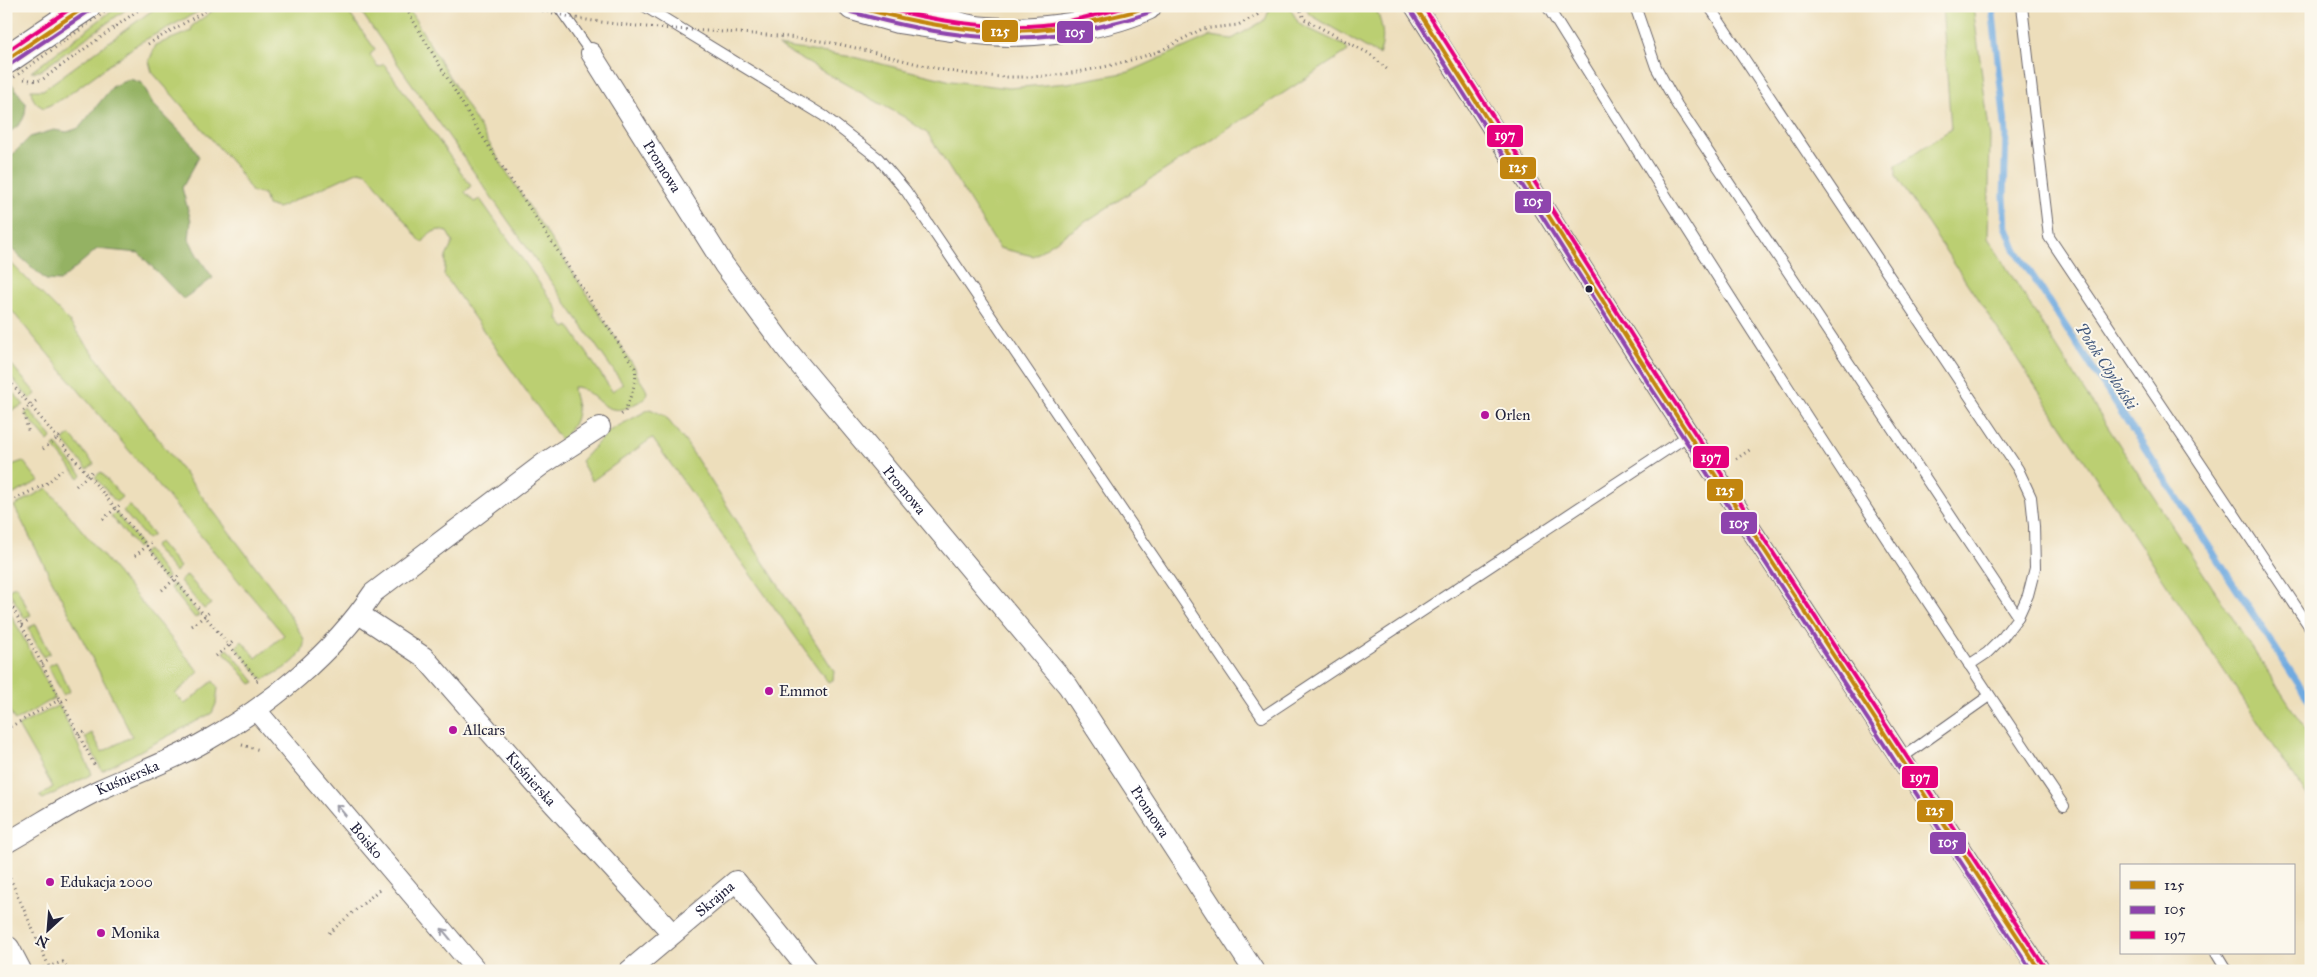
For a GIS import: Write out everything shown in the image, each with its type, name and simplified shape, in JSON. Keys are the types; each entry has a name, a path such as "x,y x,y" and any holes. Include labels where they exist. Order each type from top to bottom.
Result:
{"main road":[{"path":"8,61 58,6"},
{"path":"8,61 86,6"},
{"path":"853,6 898,19 968,29 1033,32 1088,24 1148,6"},
{"path":"913,6 968,29"},
{"path":"6,950 17,971"}],"street":[{"path":"1415,6 1689,435 2040,971"},
{"name":"Promowa","path":"590,53 724,265 788,351 1068,686 1254,971"},
{"name":"Kuśnierska","path":"6,843 68,806 205,742 256,710 328,649 359,614 373,593 543,464 600,427"},
{"name":"Kuśnierska","path":"359,614 424,657 538,787 672,933"},
{"name":"Boisko","path":"256,710 477,971"},
{"name":"Skrajna","path":"629,971 736,881 809,971"}],"lane":[{"name":"Promowa","path":"558,6 590,53"},
{"path":"644,6 824,116 878,158 906,191 1262,717 1689,435"},
{"path":"1547,6 1707,264 1989,696 2064,806"},
{"path":"1635,6 1656,67 1677,106 2018,617"},
{"path":"1709,6 2018,469 2031,496 2035,568 2028,595 2018,617 1986,653 1969,665"},
{"path":"2022,6 2048,237 2311,629"},
{"path":"1900,759 1989,696"},
{"path":"2217,954 2227,971"}],"path":[{"path":"6,83 113,6"},
{"path":"8,61 31,81 43,78 144,6"},
{"path":"148,44 214,6"},
{"path":"402,6 407,10 478,130 635,368 637,379 625,412 600,427"},
{"path":"523,6 594,21 819,40 875,51 944,70 997,78 1049,77 1092,71 1126,62 1160,51 1202,29 1238,25 1257,15 1264,6"},
{"path":"1299,6 1304,18 1370,54 1389,71"},
{"path":"6,377 258,680 255,682"},
{"path":"30,434 23,411 36,402"},
{"path":"43,449 63,434"},
{"path":"1736,459 1751,449"},
{"path":"6,503 46,484 62,470"},
{"path":"76,486 94,470"},
{"path":"103,519 122,504"},
{"path":"135,556 153,541"},
{"path":"162,590 181,574"},
{"path":"6,595 106,787"},
{"path":"192,626 211,611"},
{"path":"22,625 29,621"},
{"path":"216,656 235,640"},
{"path":"42,664 49,660"},
{"path":"6,729 68,698"},
{"path":"79,735 86,731"},
{"path":"234,746 242,745 261,750"},
{"path":"12,864 6,868 52,971"},
{"path":"329,933 382,888 377,882"},
{"path":"49,965 63,962 70,971"}],"green space":[{"path":"118,6 131,6 40,71 31,72"},
{"path":"158,6 209,6 139,43 64,98 44,108 35,101 31,90 43,90"},
{"path":"219,6 344,6 375,49 370,55 378,67 384,64 471,186 465,192 474,202 480,199 559,311 558,319 565,328 569,326 612,391 623,384 357,6 407,6 504,168 635,368 647,392 645,399 623,409 608,408 586,391 573,387 577,407 575,421 561,440 444,275 446,257 453,242 447,232 439,230 430,233 422,243 367,173 359,171 278,208 267,205 264,194 252,192 235,166 152,72 149,61 156,45 191,31 192,26"},
{"path":"1271,6 1289,6 1299,24 1345,46 1348,51 1033,256 999,248 928,134 904,117 778,46 853,57 951,81 1009,88 1068,83 1129,72 1210,36 1232,39 1265,20"},
{"path":"1305,6 1375,6 1383,36 1379,55 1309,14"},
{"path":"1942,6 1973,6 1990,137 1988,238 2083,389 2311,738 2311,802 1896,176 1896,166 1951,129"},
{"path":"130,79 142,83 153,104 191,143 199,157 182,188 191,221 189,239 197,255 213,278 183,299 139,253 97,249 60,281 46,280 6,244 6,161 30,137 54,130 67,132 79,128 113,86"},
{"path":"12,84 26,104 21,122 6,134 6,88"},
{"path":"6,258 67,319 275,592 304,639 301,653 284,669 263,680 236,647 242,641 256,658 284,635 6,304"},
{"path":"12,365 36,394 30,399 6,371"},
{"path":"6,384 24,405 6,413"},
{"path":"650,409 665,416 687,444 834,671 833,680 828,682 652,438 592,481 581,461 609,431"},
{"path":"29,410 52,437 48,441 25,414"},
{"path":"70,435 94,464 87,469 63,440"},
{"path":"56,444 82,475 79,478 53,446"},
{"path":"23,461 39,481 6,498 6,467"},
{"path":"101,472 122,497 116,502 95,477"},
{"path":"47,488 199,672 175,694 185,704 213,681 218,688 216,704 212,713 102,771 85,737 92,733 102,752 132,736 14,506"},
{"path":"129,505 153,535 147,539 123,511"},
{"path":"116,513 141,545 137,548 111,516"},
{"path":"159,542 180,567 175,572 154,547"},
{"path":"147,550 168,577 164,580 142,554"},
{"path":"187,575 211,604 204,609 180,581"},
{"path":"174,584 199,615 195,618 170,587"},
{"path":"16,586 31,615 24,618 8,589"},
{"path":"6,605 55,698 15,721 6,704"},
{"path":"36,624 50,653 43,657 28,628"},
{"path":"228,649 255,682 251,684 224,652"},
{"path":"56,662 70,691 63,695 48,666"},
{"path":"59,705 92,774 43,799 39,796 53,787 18,726"}],"waterway":[{"name":"Potok Chyloński","path":"1992,6 2006,134 2004,196 2006,226 2015,249 2311,703"}],"transit line":[{"name":"197","path":"6,52 74,6"},
{"name":"125","path":"6,60 86,6"},
{"name":"125","path":"854,6 948,27 1010,31 1042,30 1074,25 1127,13 1146,6"},
{"name":"197","path":"877,6 959,23 1001,26 1043,25 1065,22 1129,6"},
{"name":"125","path":"1415,6 1657,386 2040,971"},
{"name":"197","path":"1423,6 1662,383 2045,968"},
{"name":"105","path":"1410,9 1652,389 2032,971"},
{"name":"105","path":"9,65 89,11"},
{"name":"105","path":"851,12 915,28 947,33 1010,38 1074,32 1150,12"}],"place":[{"name":"Orlen","path":"1485,415"},
{"name":"Emmot","path":"769,691"},
{"name":"Allcars","path":"453,730"},
{"name":"Edukacja 2000","path":"50,882"},
{"name":"Monika","path":"101,933"}]}
